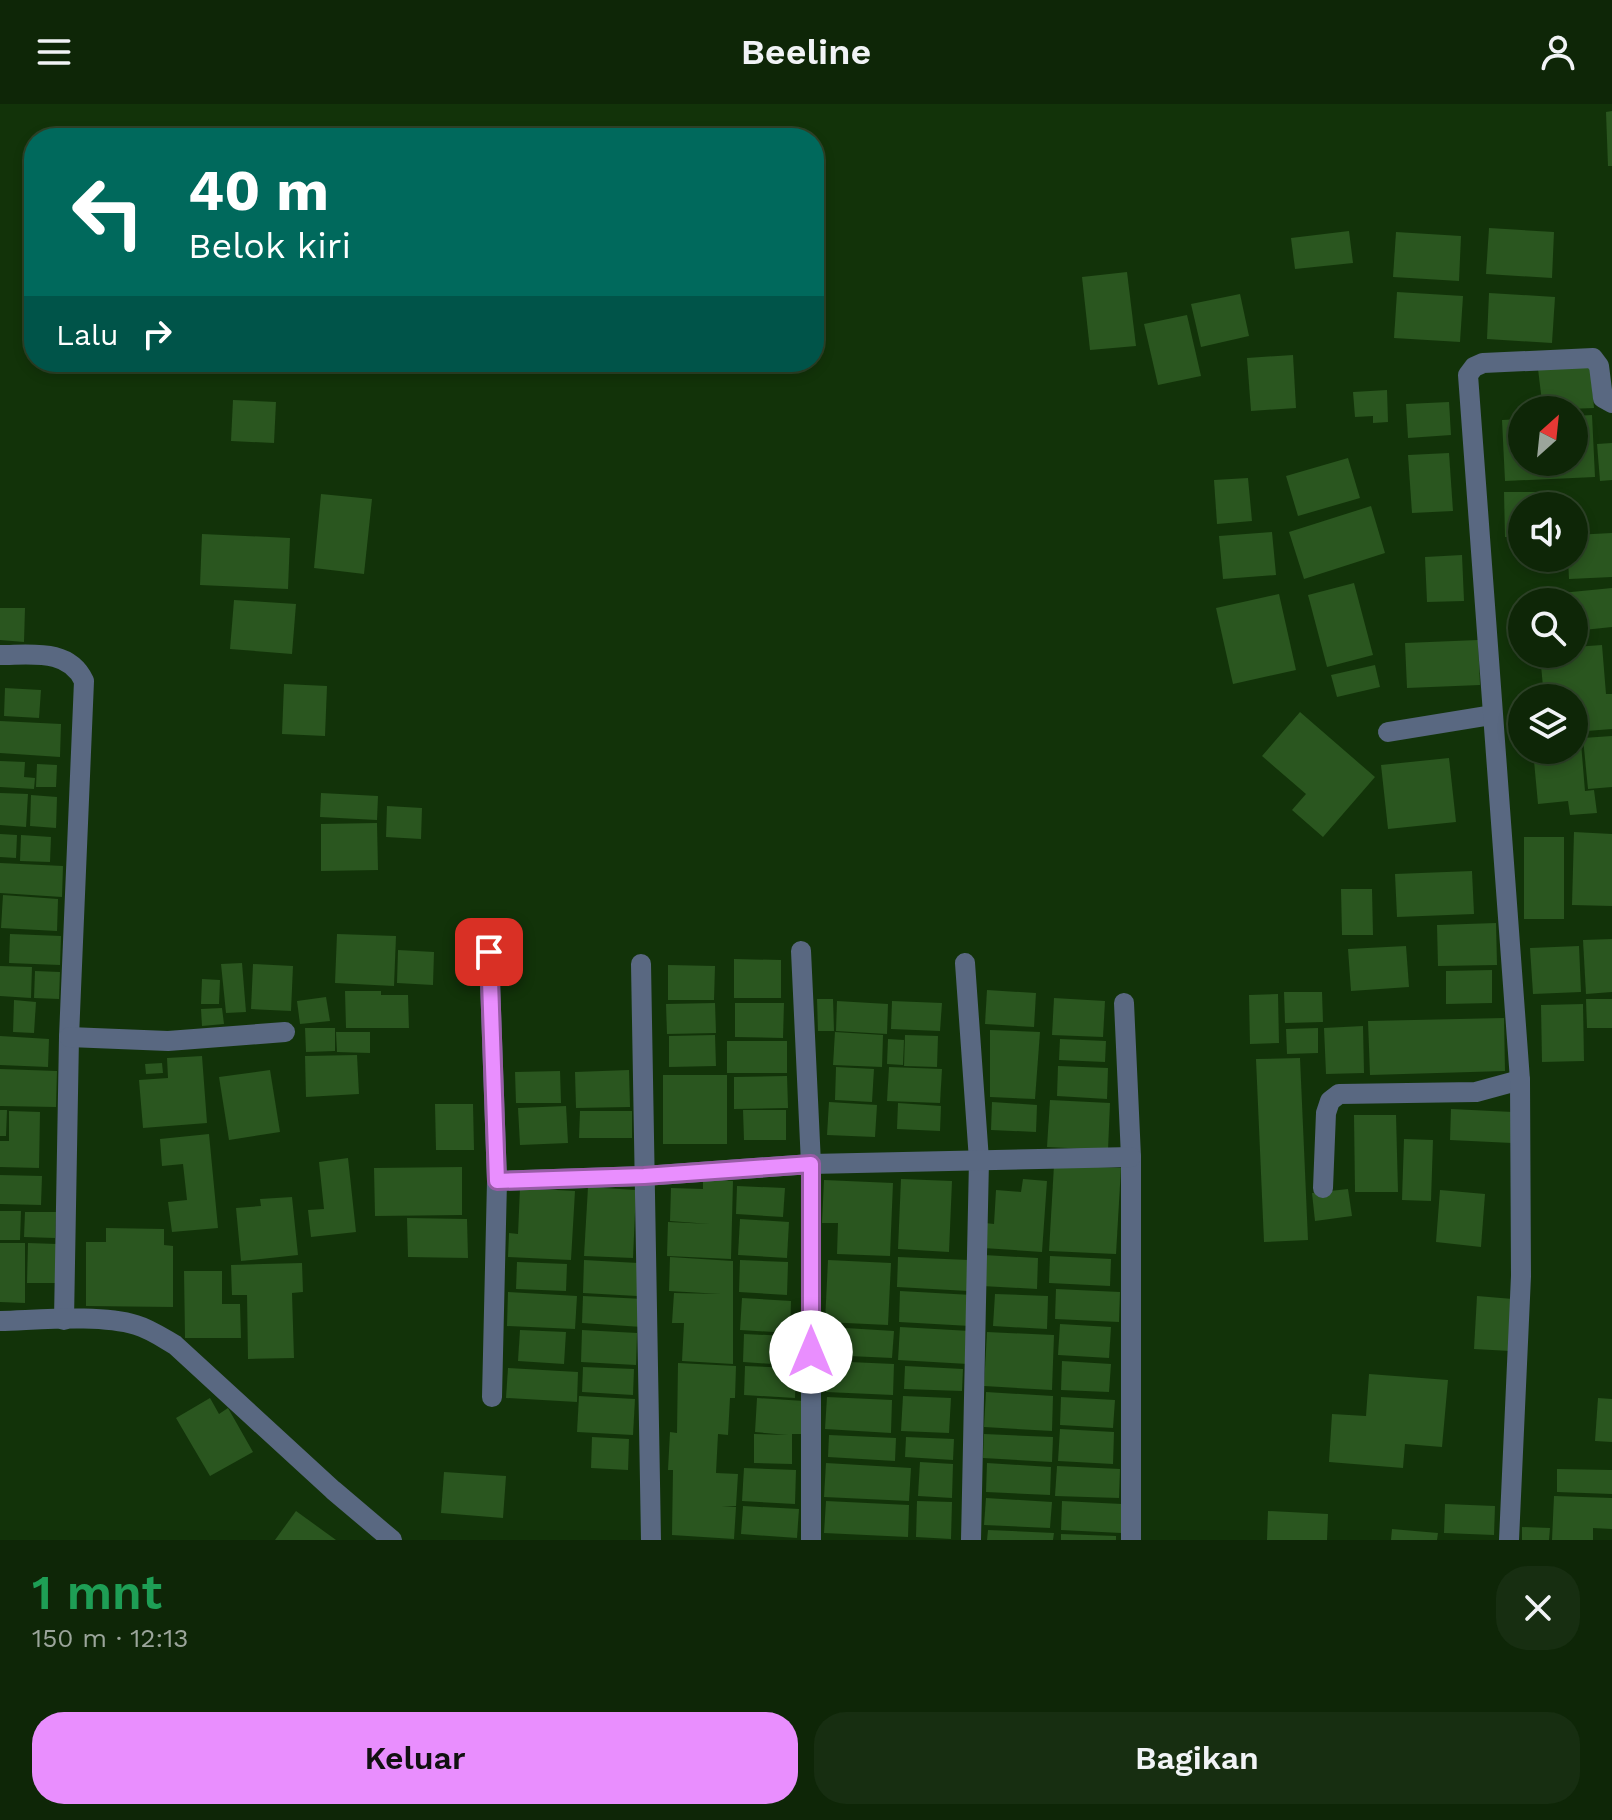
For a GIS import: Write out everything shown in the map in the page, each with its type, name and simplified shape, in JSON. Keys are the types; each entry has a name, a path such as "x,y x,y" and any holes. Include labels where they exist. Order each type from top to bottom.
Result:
{"street":[{"path":"1509,1540 1521,1276 1520,1080 1468,375 1474,367 1483,363 1593,358 1599,366 1603,398 1612,403"},
{"path":"0,655 44,655 63,659 77,666 84,681 69,1037 64,1320"},
{"path":"1388,732 1492,715"},
{"path":"801,951 811,1164 811,1540"},
{"path":"489,952 497,1181 492,1397"},
{"path":"965,963 979,1160 971,1540"},
{"path":"641,964 651,1540"},
{"path":"1124,1003 1131,1157 1131,1540"},
{"path":"69,1037 168,1041 285,1032"},
{"path":"1323,1188 1326,1113 1330,1101 1339,1094 1476,1092 1520,1080"},
{"path":"497,1181 644,1176 811,1164 1131,1157"},
{"path":"0,1321 112,1321 136,1325 175,1345 392,1540"}],"building":[{"path":"1612,111 1612,166 1608,166 1606,112"},
{"path":"1489,228 1554,232 1552,278 1486,274"},
{"path":"1349,231 1353,263 1295,269 1291,238"},
{"path":"1396,232 1461,236 1459,281 1393,277"},
{"path":"1127,272 1136,346 1090,350 1082,277"},
{"path":"1397,292 1463,296 1460,342 1394,338"},
{"path":"1489,293 1555,297 1552,343 1487,339"},
{"path":"1240,294 1249,336 1201,347 1191,304"},
{"path":"1187,315 1201,376 1158,385 1144,324"},
{"path":"1293,355 1296,408 1251,411 1247,358"},
{"path":"1590,364 1594,408 1588,408 1588,396 1541,396 1538,369"},
{"path":"1387,390 1388,422 1373,423 1373,416 1355,417 1353,392"},
{"path":"233,400 276,402 274,443 231,441"},
{"path":"1449,402 1451,435 1408,438 1406,404"},
{"path":"1588,415 1592,415 1595,477 1505,481 1502,420 1508,420 1508,476 1588,476"},
{"path":"1612,443 1612,480 1600,481 1597,444"},
{"path":"1449,453 1453,511 1412,513 1408,455"},
{"path":"1348,458 1360,498 1298,516 1286,476"},
{"path":"1248,478 1252,521 1217,524 1214,480"},
{"path":"1504,492 1508,492 1508,537 1505,537"},
{"path":"321,494 372,499 364,574 314,568"},
{"path":"1371,506 1385,553 1304,579 1289,532"},
{"path":"1272,532 1276,575 1223,579 1219,536"},
{"path":"1612,533 1612,577 1569,579 1569,572 1588,572 1588,534"},
{"path":"202,534 290,538 288,589 200,585"},
{"path":"1462,555 1464,601 1427,602 1425,557"},
{"path":"1354,583 1373,655 1327,667 1308,595"},
{"path":"1612,588 1612,627 1588,630 1588,590"},
{"path":"1279,594 1296,670 1233,684 1216,608"},
{"path":"234,600 296,604 292,654 230,649"},
{"path":"0,608 25,608 24,642 0,640"},
{"path":"1478,640 1480,685 1407,688 1405,643"},
{"path":"1602,645 1606,694 1612,694 1612,729 1588,731 1588,684 1543,684 1541,668 1588,668 1588,646"},
{"path":"1375,665 1380,687 1337,697 1331,675"},
{"path":"284,684 327,686 325,736 282,734"},
{"path":"5,688 41,690 39,718 4,716"},
{"path":"1300,712 1375,777 1323,837 1292,810 1306,794 1262,756"},
{"path":"0,721 61,724 60,757 0,753"},
{"path":"1612,736 1612,787 1588,789 1586,764 1588,764 1588,738"},
{"path":"1449,758 1456,822 1388,829 1381,765"},
{"path":"0,761 25,762 24,777 35,778 34,789 0,787"},
{"path":"37,764 57,765 56,787 36,787"},
{"path":"1534,764 1583,764 1585,791 1594,790 1597,813 1570,815 1568,801 1538,804"},
{"path":"0,793 28,794 26,827 0,825"},
{"path":"321,793 378,796 377,820 320,817"},
{"path":"31,795 57,797 56,828 30,826"},
{"path":"387,806 422,808 421,839 386,837"},
{"path":"377,823 378,870 321,871 321,824"},
{"path":"1574,832 1612,834 1612,906 1572,905"},
{"path":"0,834 17,835 16,858 0,857"},
{"path":"21,835 51,837 50,862 20,861"},
{"path":"1524,837 1564,837 1564,919 1524,919"},
{"path":"0,863 63,866 62,897 0,893"},
{"path":"1472,871 1474,914 1397,917 1395,874"},
{"path":"1341,889 1372,889 1373,935 1342,935"},
{"path":"3,895 58,899 57,931 1,928"},
{"path":"1496,923 1497,965 1438,966 1437,925"},
{"path":"10,934 61,936 60,965 9,963"},
{"path":"337,934 396,936 394,986 335,983"},
{"path":"1612,939 1612,992 1586,994 1583,940"},
{"path":"1406,946 1409,987 1351,991 1348,949"},
{"path":"1579,946 1581,992 1533,994 1530,948"},
{"path":"398,950 434,952 433,985 397,983"},
{"path":"734,959 781,960 781,998 734,998"},
{"path":"242,963 246,1012 226,1013 221,964"},
{"path":"253,964 293,966 291,1011 251,1009"},
{"path":"668,965 715,966 714,1000 668,1000"},
{"path":"0,966 32,967 31,998 0,996"},
{"path":"1492,970 1492,1003 1446,1004 1446,971"},
{"path":"35,971 60,972 59,999 34,998"},
{"path":"202,979 220,980 219,1004 201,1004"},
{"path":"987,990 1036,993 1034,1027 985,1024"},
{"path":"345,991 408,995 409,1028 346,1028"},
{"path":"1284,992 1322,992 1323,1022 1285,1023"},
{"path":"1278,994 1279,1043 1250,1044 1249,995"},
{"path":"326,997 330,1021 300,1024 297,1001"},
{"path":"1054,998 1105,1001 1103,1037 1052,1035"},
{"path":"817,999 833,999 834,1031 818,1031"},
{"path":"1586,999 1612,999 1612,1028 1587,1028"},
{"path":"14,1000 36,1002 34,1033 13,1032"},
{"path":"837,1001 888,1004 887,1034 836,1031"},
{"path":"892,1001 942,1003 940,1031 891,1029"},
{"path":"715,1003 716,1033 667,1034 666,1004"},
{"path":"735,1003 784,1003 783,1038 735,1037"},
{"path":"1583,1004 1584,1061 1542,1062 1541,1005"},
{"path":"222,1008 224,1024 202,1026 201,1009"},
{"path":"1504,1018 1505,1071 1370,1075 1368,1021"},
{"path":"1363,1026 1364,1073 1326,1074 1324,1028"},
{"path":"305,1028 335,1028 335,1051 306,1052"},
{"path":"1318,1028 1318,1053 1287,1054 1286,1029"},
{"path":"990,1030 1040,1032 1035,1099 990,1097"},
{"path":"336,1032 370,1032 370,1053 337,1052"},
{"path":"835,1032 883,1035 882,1067 833,1065"},
{"path":"715,1035 716,1066 669,1067 669,1036"},
{"path":"905,1035 938,1036 937,1067 904,1066"},
{"path":"0,1036 49,1039 48,1067 0,1065"},
{"path":"888,1039 904,1040 903,1065 887,1064"},
{"path":"1060,1039 1106,1041 1105,1062 1059,1060"},
{"path":"727,1041 787,1041 787,1073 727,1073"},
{"path":"357,1055 359,1094 306,1097 305,1056"},
{"path":"202,1056 207,1123 143,1128 139,1080 168,1078 167,1058"},
{"path":"1300,1058 1308,1240 1264,1242 1256,1059"},
{"path":"162,1063 163,1073 146,1074 145,1064"},
{"path":"1058,1066 1108,1068 1107,1099 1057,1096"},
{"path":"836,1067 874,1069 872,1102 835,1100"},
{"path":"889,1067 942,1069 940,1103 887,1101"},
{"path":"0,1069 57,1071 56,1107 0,1106"},
{"path":"270,1070 280,1132 229,1140 219,1077"},
{"path":"629,1070 630,1107 576,1108 575,1072"},
{"path":"560,1071 561,1103 516,1103 515,1072"},
{"path":"663,1075 727,1075 727,1144 663,1144"},
{"path":"787,1076 788,1108 734,1109 734,1077"},
{"path":"1050,1100 1110,1103 1108,1150 1047,1147"},
{"path":"829,1102 877,1105 875,1137 827,1135"},
{"path":"992,1102 1037,1105 1036,1132 991,1130"},
{"path":"898,1103 941,1106 940,1131 897,1129"},
{"path":"435,1104 473,1104 474,1150 436,1150"},
{"path":"566,1106 568,1143 520,1145 518,1108"},
{"path":"1451,1109 1513,1112 1512,1143 1450,1140"},
{"path":"0,1110 7,1110 6,1136 0,1136"},
{"path":"743,1110 786,1110 786,1140 744,1140"},
{"path":"9,1111 40,1112 39,1168 0,1167 0,1141 9,1141"},
{"path":"580,1111 632,1111 632,1138 579,1138"},
{"path":"1354,1115 1396,1115 1398,1192 1355,1192"},
{"path":"209,1134 218,1228 172,1232 168,1202 187,1200 183,1164 162,1166 160,1139"},
{"path":"1404,1139 1433,1140 1431,1201 1402,1200"},
{"path":"348,1158 356,1232 311,1237 308,1210 324,1209 319,1162"},
{"path":"1054,1165 1121,1168 1116,1254 1049,1251"},
{"path":"462,1167 462,1215 375,1216 374,1168"},
{"path":"0,1175 42,1176 41,1205 0,1204"},
{"path":"703,1179 733,1181 731,1259 667,1256 668,1222 710,1224 670,1221 671,1188 703,1189"},
{"path":"901,1179 952,1181 949,1252 898,1249"},
{"path":"1023,1179 1047,1181 1042,1252 983,1248 985,1223 994,1224 996,1190 1021,1192"},
{"path":"824,1180 893,1183 890,1256 837,1254 838,1223 822,1223"},
{"path":"737,1186 785,1188 783,1217 736,1214"},
{"path":"588,1187 636,1190 633,1258 584,1256"},
{"path":"520,1188 575,1191 571,1260 508,1257 509,1233 518,1234"},
{"path":"1348,1189 1352,1216 1315,1221 1312,1193"},
{"path":"1440,1190 1485,1194 1481,1247 1436,1242"},
{"path":"292,1197 298,1255 241,1261 236,1208 261,1206 260,1199"},
{"path":"0,1211 21,1211 20,1240 0,1240"},
{"path":"25,1212 56,1212 55,1238 24,1237"},
{"path":"407,1218 467,1219 468,1258 408,1257"},
{"path":"740,1219 789,1222 787,1258 738,1255"},
{"path":"106,1228 164,1229 164,1245 173,1246 173,1307 86,1306 86,1242 106,1242"},
{"path":"0,1243 25,1243 25,1303 0,1302"},
{"path":"28,1243 57,1244 56,1283 27,1283"},
{"path":"984,1255 1038,1258 1037,1289 982,1286"},
{"path":"1050,1256 1111,1259 1110,1286 1049,1283"},
{"path":"670,1257 733,1261 733,1364 682,1361 684,1323 672,1323 674,1293 721,1294 669,1291"},
{"path":"898,1257 969,1260 968,1291 897,1287"},
{"path":"584,1260 638,1263 637,1296 583,1293"},
{"path":"740,1260 788,1262 787,1295 739,1292"},
{"path":"828,1260 891,1263 888,1325 825,1322"},
{"path":"517,1262 567,1264 566,1291 516,1289"},
{"path":"302,1263 303,1292 292,1293 294,1358 248,1359 247,1295 232,1295 231,1265"},
{"path":"184,1271 222,1271 222,1304 240,1304 241,1338 185,1338"},
{"path":"1056,1289 1120,1292 1119,1322 1055,1319"},
{"path":"900,1291 972,1295 970,1326 899,1322"},
{"path":"508,1292 577,1296 575,1329 507,1326"},
{"path":"995,1294 1048,1296 1047,1329 993,1326"},
{"path":"583,1296 644,1299 642,1327 582,1323"},
{"path":"1477,1296 1513,1299 1510,1351 1474,1349"},
{"path":"742,1298 791,1301 790,1333 740,1330"},
{"path":"1060,1324 1111,1327 1109,1358 1058,1355"},
{"path":"829,1327 894,1331 892,1358 828,1355"},
{"path":"900,1327 970,1331 968,1364 898,1360"},
{"path":"520,1330 566,1332 564,1364 518,1361"},
{"path":"582,1330 637,1333 636,1365 581,1362"},
{"path":"987,1332 1054,1335 1052,1390 984,1386"},
{"path":"744,1334 789,1336 787,1365 743,1362"},
{"path":"827,1361 894,1364 893,1395 826,1392"},
{"path":"1062,1361 1111,1364 1109,1392 1061,1390"},
{"path":"678,1363 736,1366 735,1398 730,1398 728,1435 718,1434 716,1473 738,1474 736,1506 722,1507 736,1507 734,1539 672,1535 673,1470 668,1470 670,1432 677,1433"},
{"path":"745,1366 796,1368 795,1398 744,1395"},
{"path":"905,1366 963,1369 962,1391 904,1389"},
{"path":"583,1367 634,1369 633,1395 582,1392"},
{"path":"508,1368 578,1372 577,1402 506,1398"},
{"path":"1369,1374 1448,1380 1442,1447 1405,1444 1403,1468 1329,1462 1332,1414 1366,1416"},
{"path":"986,1392 1053,1396 1052,1431 984,1427"},
{"path":"579,1396 635,1399 633,1435 577,1432"},
{"path":"903,1396 951,1398 949,1433 901,1431"},
{"path":"827,1397 892,1400 891,1433 825,1429"},
{"path":"1061,1397 1115,1400 1113,1428 1060,1425"},
{"path":"210,1398 219,1414 228,1408 253,1452 210,1476 176,1418"},
{"path":"757,1398 804,1401 802,1434 792,1434 792,1464 754,1463 754,1434 788,1435 755,1432"},
{"path":"1598,1398 1612,1399 1612,1442 1595,1441"},
{"path":"1060,1429 1114,1432 1113,1464 1058,1461"},
{"path":"984,1434 1053,1437 1052,1462 983,1458"},
{"path":"829,1435 896,1438 895,1461 828,1457"},
{"path":"592,1437 629,1439 628,1470 591,1468"},
{"path":"906,1437 954,1439 953,1460 905,1457"},
{"path":"920,1462 953,1464 952,1498 918,1496"},
{"path":"826,1463 911,1468 909,1501 824,1497"},
{"path":"987,1463 1051,1467 1050,1495 986,1492"},
{"path":"1057,1466 1120,1469 1119,1498 1055,1496"},
{"path":"744,1468 796,1470 795,1504 742,1501"},
{"path":"1557,1469 1612,1470 1612,1494 1557,1492"},
{"path":"444,1472 506,1476 503,1518 441,1513"},
{"path":"1554,1496 1612,1498 1612,1529 1593,1528 1593,1540 1552,1540"},
{"path":"986,1498 1052,1502 1050,1528 984,1525"},
{"path":"826,1501 909,1505 908,1537 824,1533"},
{"path":"917,1501 952,1502 951,1539 916,1537"},
{"path":"1062,1501 1122,1504 1121,1533 1061,1530"},
{"path":"1445,1504 1495,1506 1494,1535 1444,1533"},
{"path":"743,1506 799,1509 797,1538 741,1534"},
{"path":"296,1511 336,1540 275,1540"},
{"path":"1268,1511 1328,1514 1327,1540 1267,1540"},
{"path":"1522,1527 1550,1528 1549,1540 1522,1540"},
{"path":"1392,1529 1438,1533 1437,1540 1391,1540"},
{"path":"988,1530 1054,1533 1053,1540 987,1540"},
{"path":"1061,1534 1116,1536 1116,1540 1061,1540"}],"route":[{"path":"489,952 497,1181 644,1176 811,1164 811,1352"}]}
